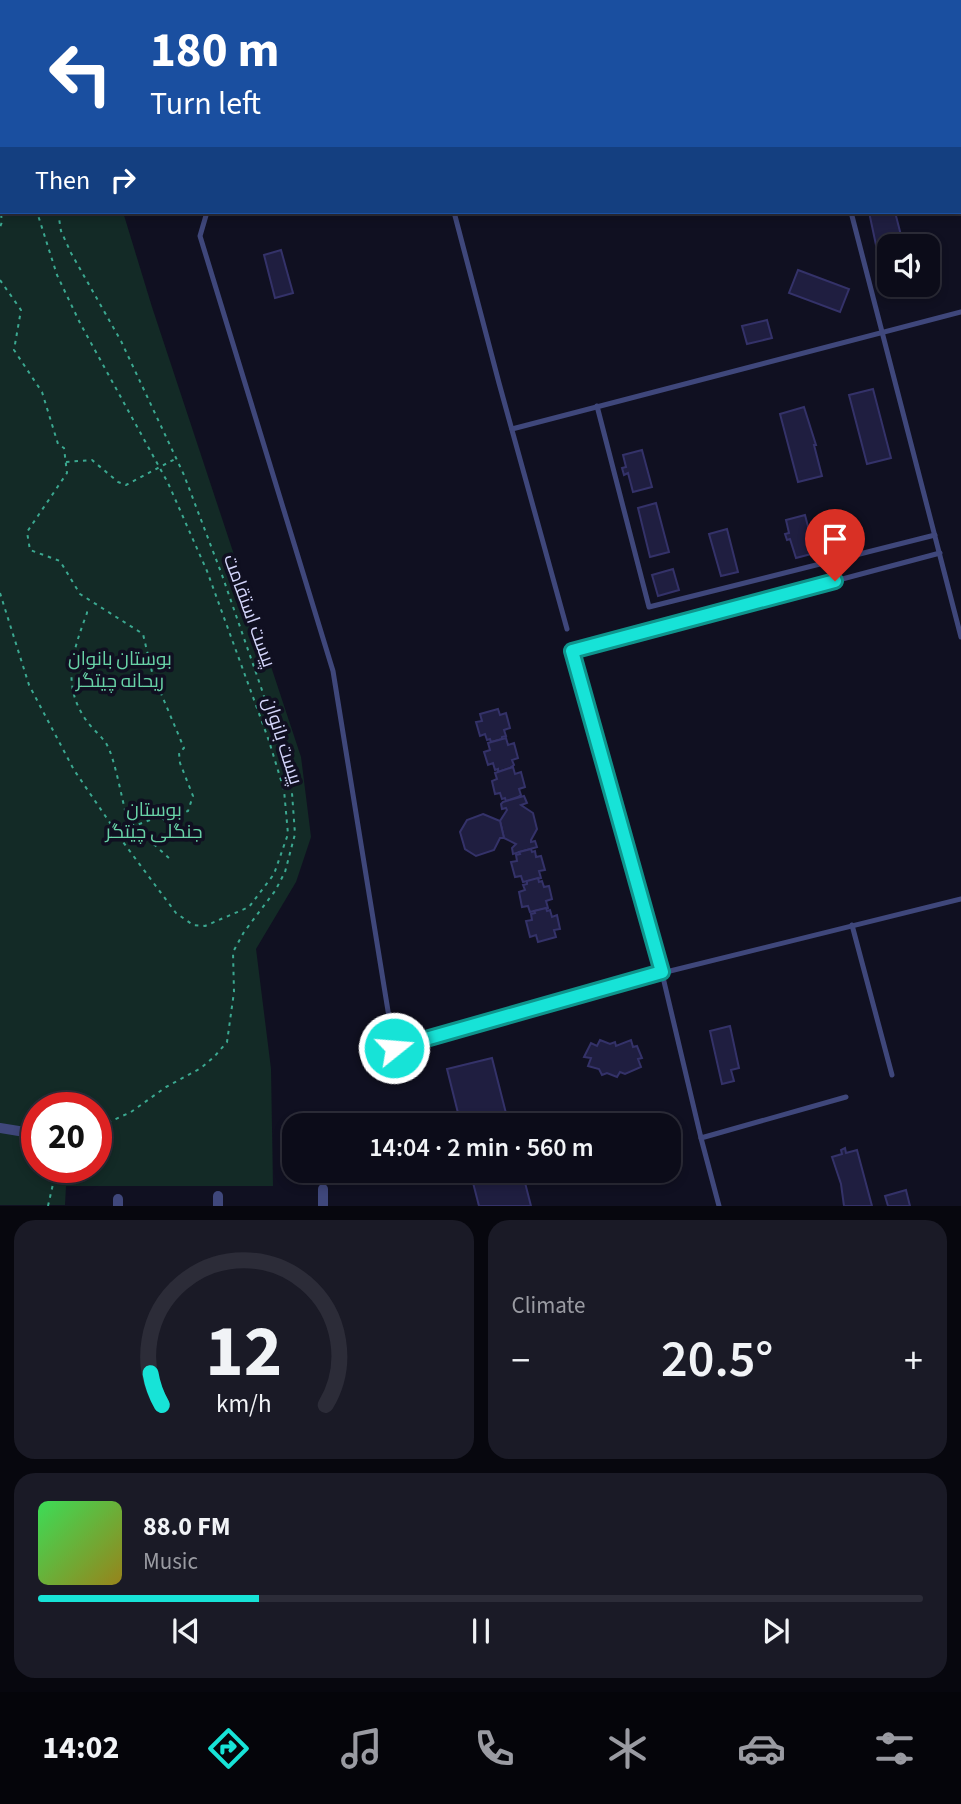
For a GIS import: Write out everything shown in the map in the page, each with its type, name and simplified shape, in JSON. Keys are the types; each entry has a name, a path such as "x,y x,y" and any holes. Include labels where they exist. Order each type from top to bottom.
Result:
{"street":[{"path":"0,1128 21,1131"},
{"path":"323,1189 323,1206"}],"lane":[{"path":"206,214 200,236 333,671 394,1048 662,972 961,899"},
{"path":"455,214 567,629"},
{"path":"852,214 961,637"},
{"path":"512,429 961,312"},
{"path":"597,406 649,607 935,535"},
{"path":"719,1206 662,972 572,651 940,553"},
{"path":"852,925 892,1075"},
{"path":"701,1138 846,1097"}],"path":[{"name":"پیست بانوان","path":"0,593 29,685 74,770 176,913 193,925 205,926 248,907 274,874 288,834 284,790 269,741 207,571 159,468 57,275 38,214"},
{"name":"پیست استقامت","path":"58,214 61,231 71,253 121,341 176,458 222,575 263,693 292,793 295,834 285,872 233,952 234,992 227,1042 201,1068 112,1120"},
{"path":"0,281 21,310 15,350 42,392 58,444 64,449 67,473 27,533 27,544 30,550 60,561 80,594 143,634 152,672 184,748 179,753 180,763 193,796 188,811 165,820 158,817 134,826"},
{"path":"65,462 92,460 117,482 126,485 176,458"},
{"path":"87,608 88,613 73,651 71,682 74,697 86,719 107,746 127,818 171,860"},
{"path":"48,1206 53,1183"}],"green space":[{"name":"بوستان جنگلی چیتگر","path":"0,214 124,214 301,757 311,837 296,882 256,949 271,1069 273,1186 66,1186 65,1205 0,1205"}],"building":[{"path":"869,214 896,214 901,234 877,234 877,248"},
{"path":"281,250 293,293 275,298 264,255"},
{"path":"798,270 849,289 840,312 789,293"},
{"path":"767,320 772,338 747,344 742,326"},
{"path":"873,389 891,458 867,464 849,395"},
{"path":"804,407 822,476 798,482 780,414"},
{"path":"642,450 652,487 633,492 628,473 624,475 622,468 626,467 623,455"},
{"path":"656,503 669,552 650,557 638,508"},
{"path":"805,515 815,553 796,558 790,539 787,540 785,534 789,533 786,520"},
{"path":"727,529 738,572 721,576 709,534"},
{"path":"673,569 679,590 658,596 652,575"},
{"path":"498,709 500,715 506,713 510,728 504,730 506,736 502,739 491,742 485,734 480,736 476,722 482,721 480,714"},
{"path":"506,738 508,745 514,743 518,758 512,760 514,765 510,768 498,772 493,763 488,765 484,752 490,750 488,743"},
{"path":"513,767 515,774 521,772 525,787 519,789 521,795 506,801 500,793 495,794 492,781 497,779 495,773"},
{"path":"524,796 527,803 521,805 533,813 537,829 531,842 535,841 537,847 513,854 512,848 516,844 504,838 500,821 507,810 502,809 501,804"},
{"path":"483,814 500,821 504,838 500,838 494,850 476,856 465,849 460,832 467,820"},
{"path":"531,849 532,852 535,851 536,857 541,856 545,870 539,871 541,878 523,882 521,876 515,877 511,862 517,861 516,855 520,854 519,852"},
{"path":"538,878 544,887 549,886 552,899 546,901 548,908 530,912 528,906 522,907 519,892 525,890 523,885 527,884 527,881"},
{"path":"546,908 547,911 550,910 552,917 557,915 560,929 554,930 556,937 538,942 536,935 530,937 526,921 532,920 531,914 535,913 534,911"},
{"path":"730,1026 739,1068 731,1070 734,1081 722,1084 710,1031"},
{"path":"600,1040 610,1044 615,1042 616,1046 631,1040 642,1058 638,1059 641,1067 625,1074 620,1072 617,1077 607,1073 602,1075 599,1069 588,1066 591,1058 584,1057 591,1043 597,1046"},
{"path":"492,1058 506,1113 458,1113 447,1069"},
{"path":"845,1148 846,1153 857,1150 872,1206 844,1206 841,1184 832,1157 842,1154 841,1150"},
{"path":"473,1183 525,1183 531,1206 479,1206"},
{"path":"906,1190 910,1206 888,1206 885,1196"}],"route":[{"path":"394,1048 662,972 572,651 835,581"}],"park label":[{"name":"بوستان بانوان ریحانه چیتگر","path":"120,670"}]}
